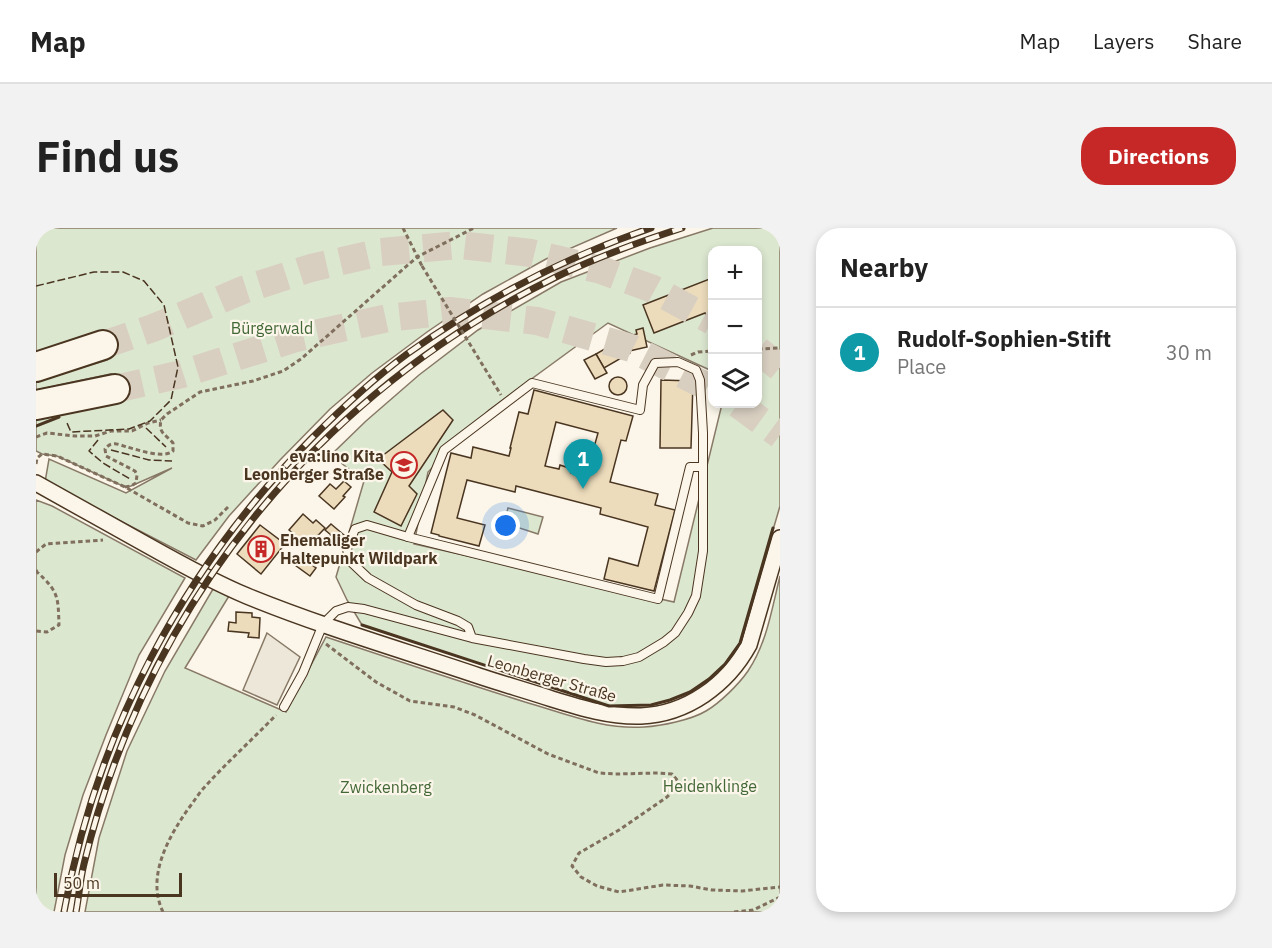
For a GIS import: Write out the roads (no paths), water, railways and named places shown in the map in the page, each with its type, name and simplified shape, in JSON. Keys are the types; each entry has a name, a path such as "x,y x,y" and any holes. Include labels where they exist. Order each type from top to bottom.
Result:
{"highway":[{"path":"36,367 103,345"},
{"path":"36,405 115,389"}],"street":[{"name":"Leonberger Straße","path":"36,483 185,567 321,631 580,707 606,714 627,716 652,714 688,704 703,696 731,672 749,645 780,538"}],"lane":[{"name":"Leonberger Straße","path":"321,631 336,611 348,607 364,609 472,638 606,662 639,657 664,642 675,633 696,596 703,551 700,380 696,370 678,362 655,363 643,385 640,410 532,382 444,450 408,537"},
{"path":"472,638 468,627 458,621 416,605 368,578 349,560 347,548 355,529 367,525 658,599 690,467 703,467"},
{"path":"284,707 303,673 321,631"}],"tunnel":[{"path":"103,345 153,328 243,290 311,268 381,252 460,245 531,253 601,270 653,289 708,319"},
{"path":"115,389 182,374 296,338 388,318 450,311 537,321 631,348 708,387"},
{"path":"762,353 780,368"},
{"path":"743,408 780,435"}],"railway":[{"path":"64,912 79,845 98,780 123,717 152,657 185,599 223,543 265,490 311,439 358,395 394,364 436,334 524,282 586,253 651,228"},
{"path":"76,912 84,864 112,770 150,680 198,596 254,518 318,446 391,382 470,325 571,270 618,250 682,228"}],"place":[{"name":"eva:lino Kita Leonberger Straße","path":"404,465"},
{"name":"Rudolf-Sophien-Stift","path":"583,489"},
{"name":"Ehemaliger Haltepunkt Wildpark","path":"261,549"}],"park label":[{"name":"Bürgerwald","path":"272,328"},
{"name":"Heidenklinge","path":"710,786"},
{"name":"Zwickenberg","path":"386,787"}]}
